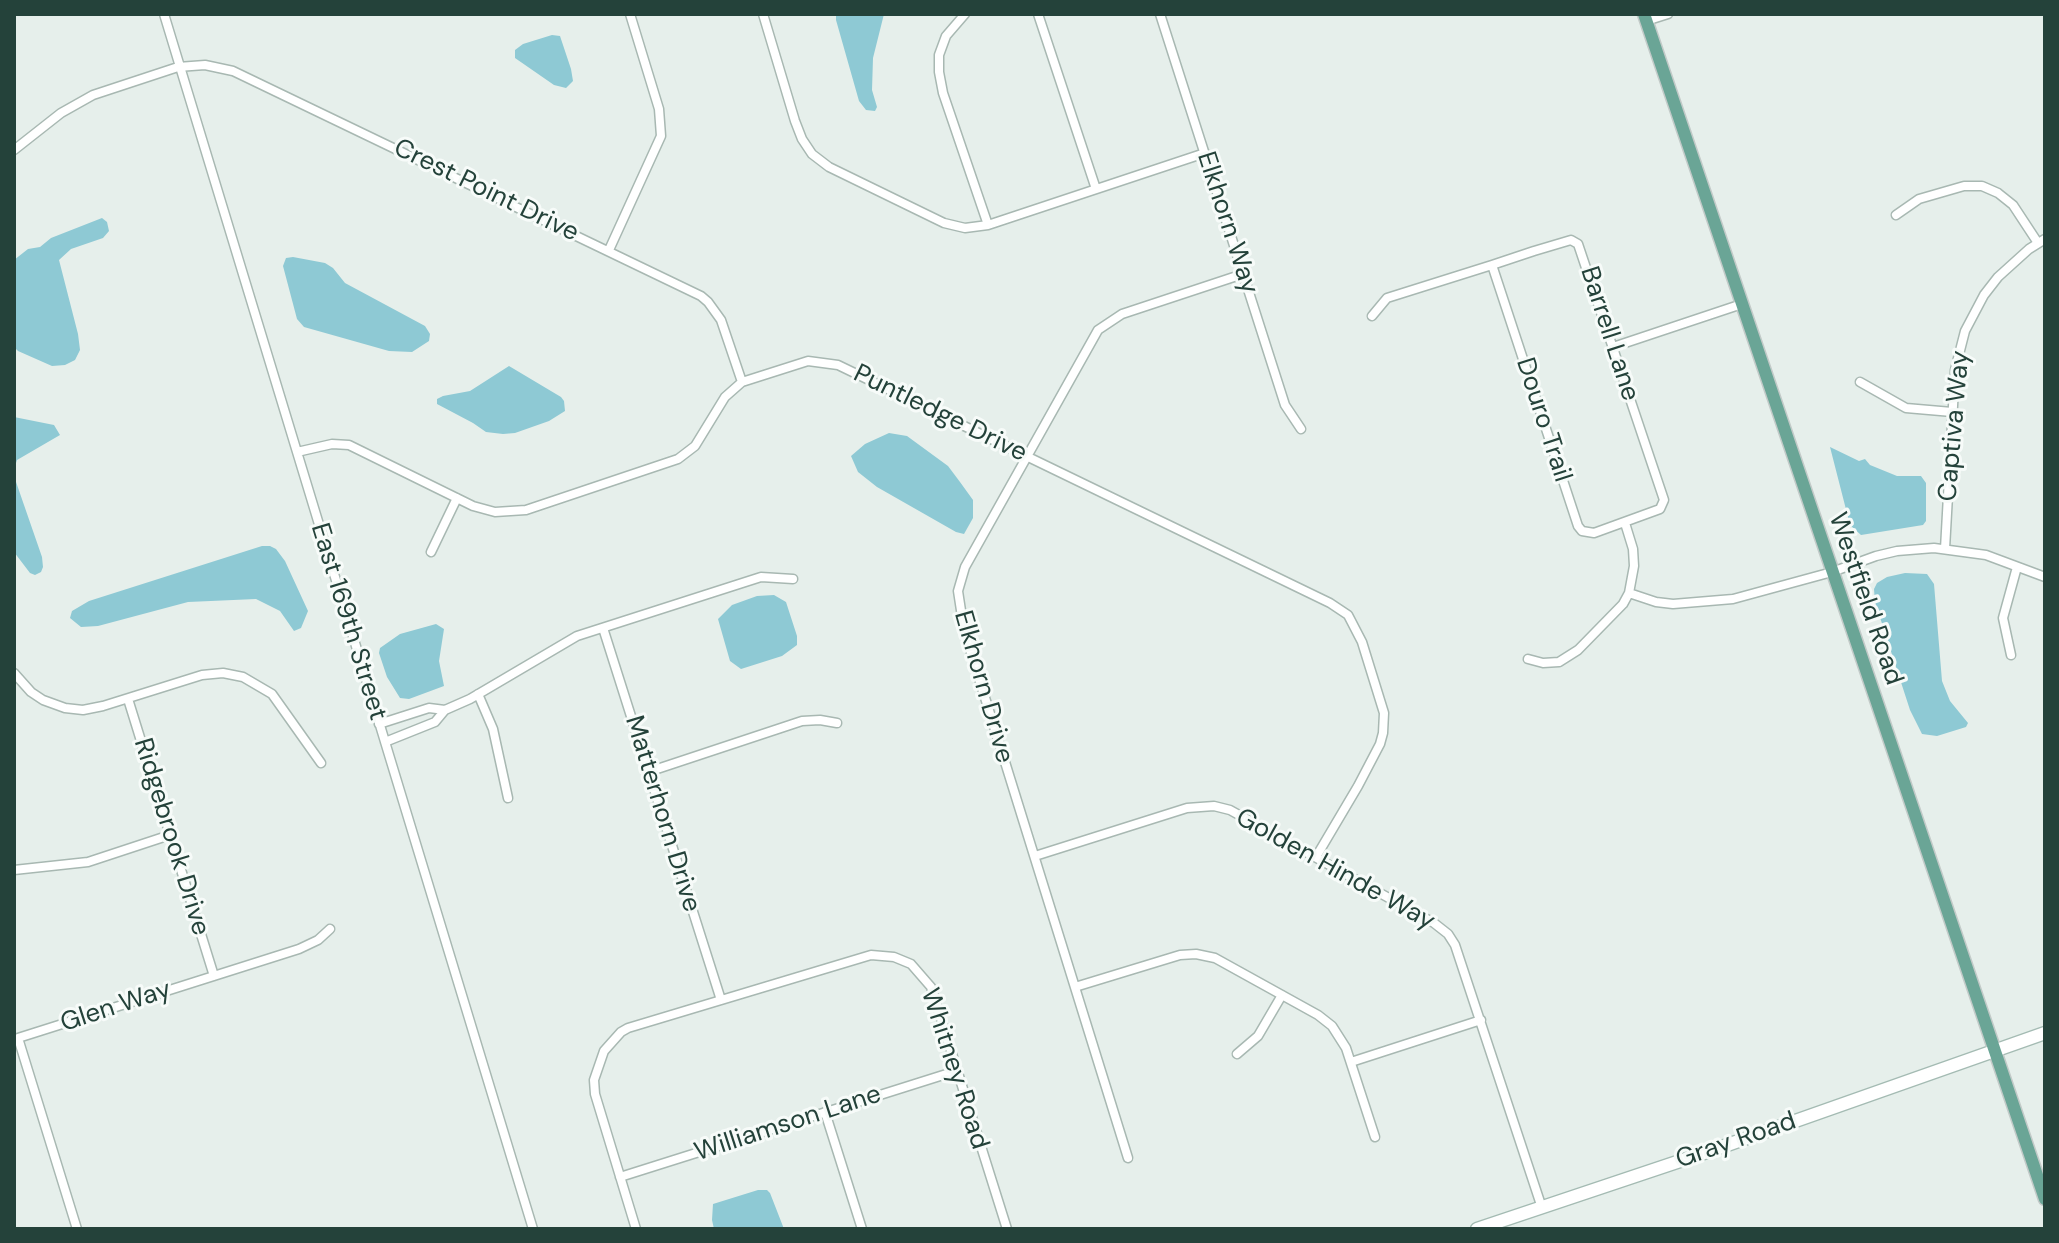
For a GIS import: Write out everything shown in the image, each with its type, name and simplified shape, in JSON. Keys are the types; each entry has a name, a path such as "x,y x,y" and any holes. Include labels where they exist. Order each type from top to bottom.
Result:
{"main road":[{"name":"Westfield Road","path":"1645,18 2045,1199"}],"street":[{"name":"East 169th Street","path":"164,14 533,1229"},
{"path":"609,250 661,136 659,109 630,14"},
{"path":"763,14 798,130 807,147 819,160 944,223 965,228 988,225 1205,153"},
{"path":"965,14 946,36 939,55 939,72 943,93 988,225"},
{"path":"1038,14 1096,189"},
{"name":"Elkhorn Way","path":"1160,14 1285,405 1301,429"},
{"path":"1645,18 1668,14"},
{"name":"Crest Point Drive","path":"178,67 205,65 249,77 609,250 708,302 721,320 742,382"},
{"path":"14,150 77,103 178,67"},
{"path":"1896,215 1919,199 1964,186 1982,186 2013,205 2042,241"},
{"name":"Barrell Lane","path":"1372,316 1387,298 1571,240 1578,244 1664,500 1656,512 1625,523"},
{"name":"Captiva Way","path":"1945,549 1952,412 1959,351 1974,311 1998,277 2042,241"},
{"name":"Douro Trail","path":"1492,265 1578,526 1582,531 1594,533 1625,523"},
{"name":"Elkhorn Drive","path":"1128,1158 964,630 958,602 959,582 1091,338 1106,322 1122,314 1243,274"},
{"path":"1613,347 1742,304"},
{"name":"Puntledge Drive","path":"742,382 808,361 827,362 1026,455 1330,603 1348,615 1362,642 1384,713 1383,733 1358,786 1316,857"},
{"path":"297,452 332,444 349,445 457,498 495,512 526,510 673,462 695,446 725,397 742,382"},
{"path":"1860,382 1906,408 1952,412"},
{"path":"431,552 457,498"},
{"path":"1528,659 1543,663 1559,662 1578,650 1613,615 1629,593 1634,566 1633,549 1625,523"},
{"path":"1629,593 1673,604 1733,599 1897,551 1945,549 1986,555 2045,577"},
{"path":"2011,655 2003,618 2017,567"},
{"path":"385,742 435,722 445,710 577,636 761,577 793,579"},
{"name":"Matterhorn Drive","path":"603,628 721,1000"},
{"path":"14,673 31,692 49,703 65,708 92,709 213,673 243,677 272,694 321,763"},
{"path":"478,694 493,729 508,798"},
{"name":"Ridgebrook Drive","path":"128,699 214,976"},
{"path":"379,724 429,708 445,710"},
{"path":"648,772 802,721 837,723"},
{"name":"Golden Hinde Way","path":"1035,856 1201,806 1230,810 1434,923 1448,934 1455,945 1542,1208"},
{"path":"14,870 88,862 170,835"},
{"name":"Glen Way","path":"77,1229 18,1038 299,949 318,940 330,929"},
{"path":"1075,987 1172,957 1196,954 1215,958 1332,1026 1351,1062 1375,1137"},
{"name":"Whitney Road","path":"636,1229 595,1094 594,1080 604,1051 628,1028 871,955 894,957 911,964 931,987 1007,1229"},
{"path":"1237,1054 1258,1036 1282,995"},
{"path":"1351,1062 1481,1020"},
{"name":"Gray Road","path":"1477,1229 2045,1033"},
{"name":"Williamson Lane","path":"620,1177 956,1071"},
{"path":"825,1112 862,1229"}],"water":[{"path":"836,14 884,14 873,58 875,111 866,110 859,101"},
{"path":"552,35 560,36 571,69 573,81 566,88 554,85 515,58 515,50 523,44"},
{"path":"102,218 107,222 109,231 103,238 71,249 59,260 78,334 80,350 75,360 52,366 18,351 14,347 14,260 51,238"},
{"path":"286,258 325,263 345,283 425,326 430,334 429,341 412,352 389,351 304,327 297,319 283,266"},
{"path":"509,366 561,397 565,411 549,421 503,434 486,432 437,404 437,399 470,391"},
{"path":"14,417 54,425 60,435 17,460 14,469"},
{"path":"889,433 907,436 948,466 960,482 973,500 973,518 964,534 877,487 858,472 851,456 865,444"},
{"path":"1830,447 1859,461 1865,459 1870,465 1897,476 1921,476 1926,483 1926,521 1923,525 1861,535 1850,525"},
{"path":"14,469 42,557 43,567 35,575 14,552"},
{"path":"262,546 276,549 285,561 308,611 301,628 294,631 280,611 256,599 188,602 98,626 81,627 70,618 72,611 89,601"},
{"path":"1905,573 1927,574 1934,584 1942,681 1950,701 1968,723 1966,727 1937,736 1922,734 1910,710 1875,602 1877,583"},
{"path":"774,595 786,602 797,645 782,656 741,669 730,661 718,619 732,605 757,596"},
{"path":"436,624 444,629 439,661 444,686 409,699 400,698 387,677 380,648 400,634"},
{"path":"758,1190 770,1193 784,1229 714,1229 713,1204"}]}
